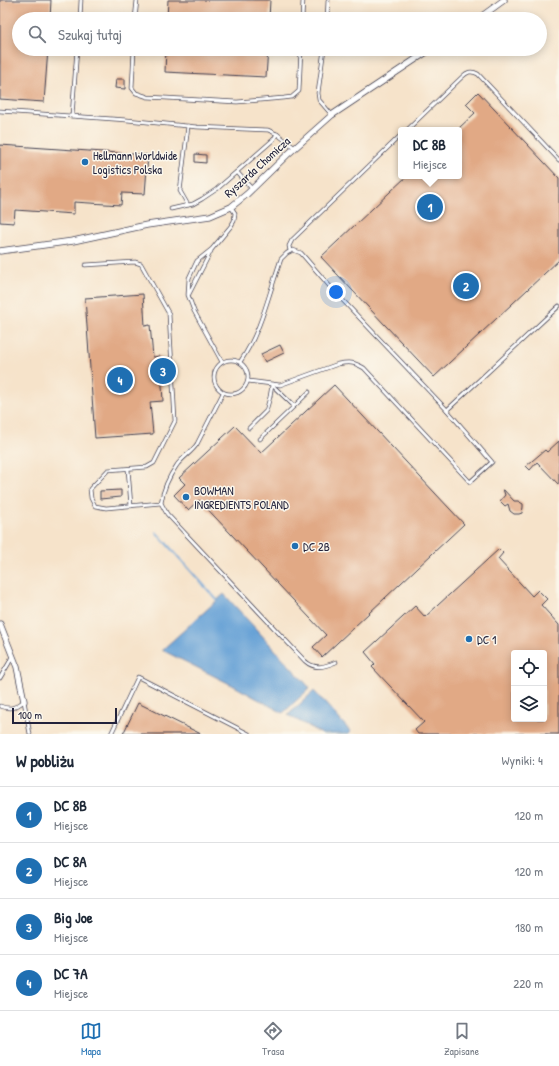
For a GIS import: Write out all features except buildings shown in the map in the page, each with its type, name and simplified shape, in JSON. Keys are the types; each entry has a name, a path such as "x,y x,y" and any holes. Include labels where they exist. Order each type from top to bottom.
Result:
{"street":[{"path":"488,12 504,0"},
{"name":"Ryszarda Chomicza","path":"0,251 73,241 147,225 210,216 231,207 332,115 420,56"},
{"path":"0,624 17,667 24,701"}],"lane":[{"path":"80,12 81,0"},
{"path":"135,12 136,0"},
{"path":"302,0 302,12"},
{"path":"327,12 328,0"},
{"path":"72,116 77,56"},
{"path":"134,56 132,88 136,93 148,97 237,102 268,101 292,97 299,90 300,56"},
{"path":"323,56 318,93 319,100 332,115"},
{"path":"410,127 462,77 467,73 474,71 559,160"},
{"path":"0,111 127,120 197,127 268,130 278,134 295,148"},
{"path":"188,126 180,191 188,205"},
{"path":"171,209 188,205 202,199 237,172 278,134"},
{"path":"290,251 289,246 292,240 398,138"},
{"path":"237,172 252,189"},
{"path":"188,295 212,249 234,221 235,213 231,207"},
{"path":"212,249 197,261 189,278 188,295 194,311 222,362"},
{"path":"240,362 250,346 263,314 281,259 293,250 301,254 446,410 492,462 470,482 364,368 355,363 348,362 338,364 280,385 248,381"},
{"path":"85,265 135,262 141,264 169,314 175,421 154,463 147,467 108,470 90,489 91,498 95,506 106,508 161,503"},
{"path":"446,410 559,306"},
{"path":"229,360 240,362 247,370 249,376 246,386 237,394 232,395 222,393 217,387 214,376 216,370 222,362 229,360"},
{"path":"272,385 294,406"},
{"path":"249,428 266,411 272,385"},
{"path":"260,438 309,392"},
{"path":"222,393 197,444 193,450 177,465 162,494 161,503 167,514 305,661 316,668 336,662"},
{"path":"128,469 131,506"},
{"path":"0,678 10,663 12,654"},
{"path":"111,734 138,677 249,734"},
{"path":"0,706 13,708 24,701 30,734"}],"water":[{"path":"224,594 310,688 283,713 234,686 162,650"},
{"path":"314,691 351,732 349,734 322,734 288,715"}],"waterway":[{"path":"156,532 217,600"}],"place":[{"name":"Hellmann Worldwide Logistics Polska","path":"85,162"},
{"name":"DC 8B","path":"430,207"},
{"name":"DC 8A","path":"466,286"},
{"name":"Big Joe","path":"163,371"},
{"name":"DC 7A","path":"120,380"},
{"name":"BOWMAN INGREDIENTS POLAND","path":"186,497"},
{"name":"DC 2B","path":"295,546"},
{"name":"DC 1","path":"469,639"}]}
